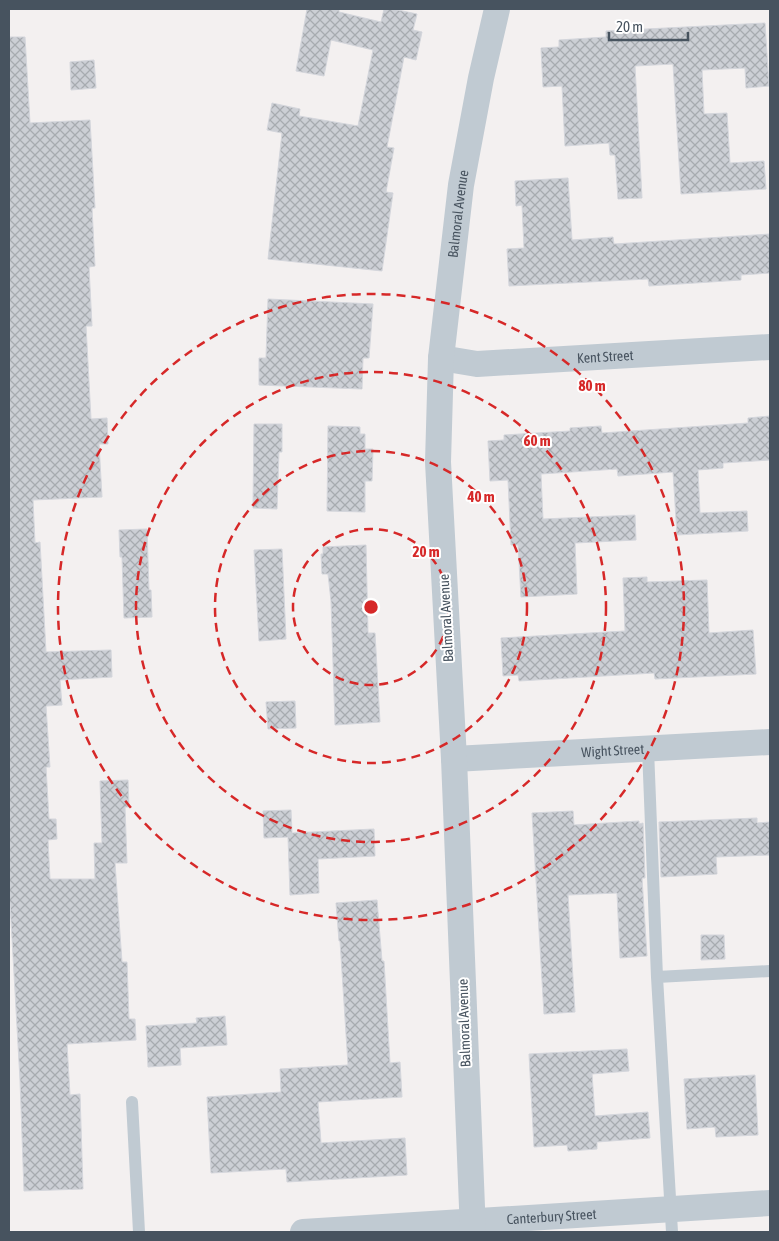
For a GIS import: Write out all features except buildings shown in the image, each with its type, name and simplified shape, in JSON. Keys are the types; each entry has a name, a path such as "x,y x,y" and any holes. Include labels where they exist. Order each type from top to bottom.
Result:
{"street":[{"name":"Balmoral Avenue","path":"473,1227 454,759 438,462 441,358 461,185 481,78 498,9"},
{"name":"Kent Street","path":"441,358 477,364 770,347"},
{"name":"Wight Street","path":"454,759 770,742"},
{"name":"Canterbury Street","path":"303,1232 671,1221 770,1204"}],"lane":[{"path":"648,749 657,978 671,1221"},
{"path":"657,978 770,971"},
{"path":"132,1102 139,1232"}]}
